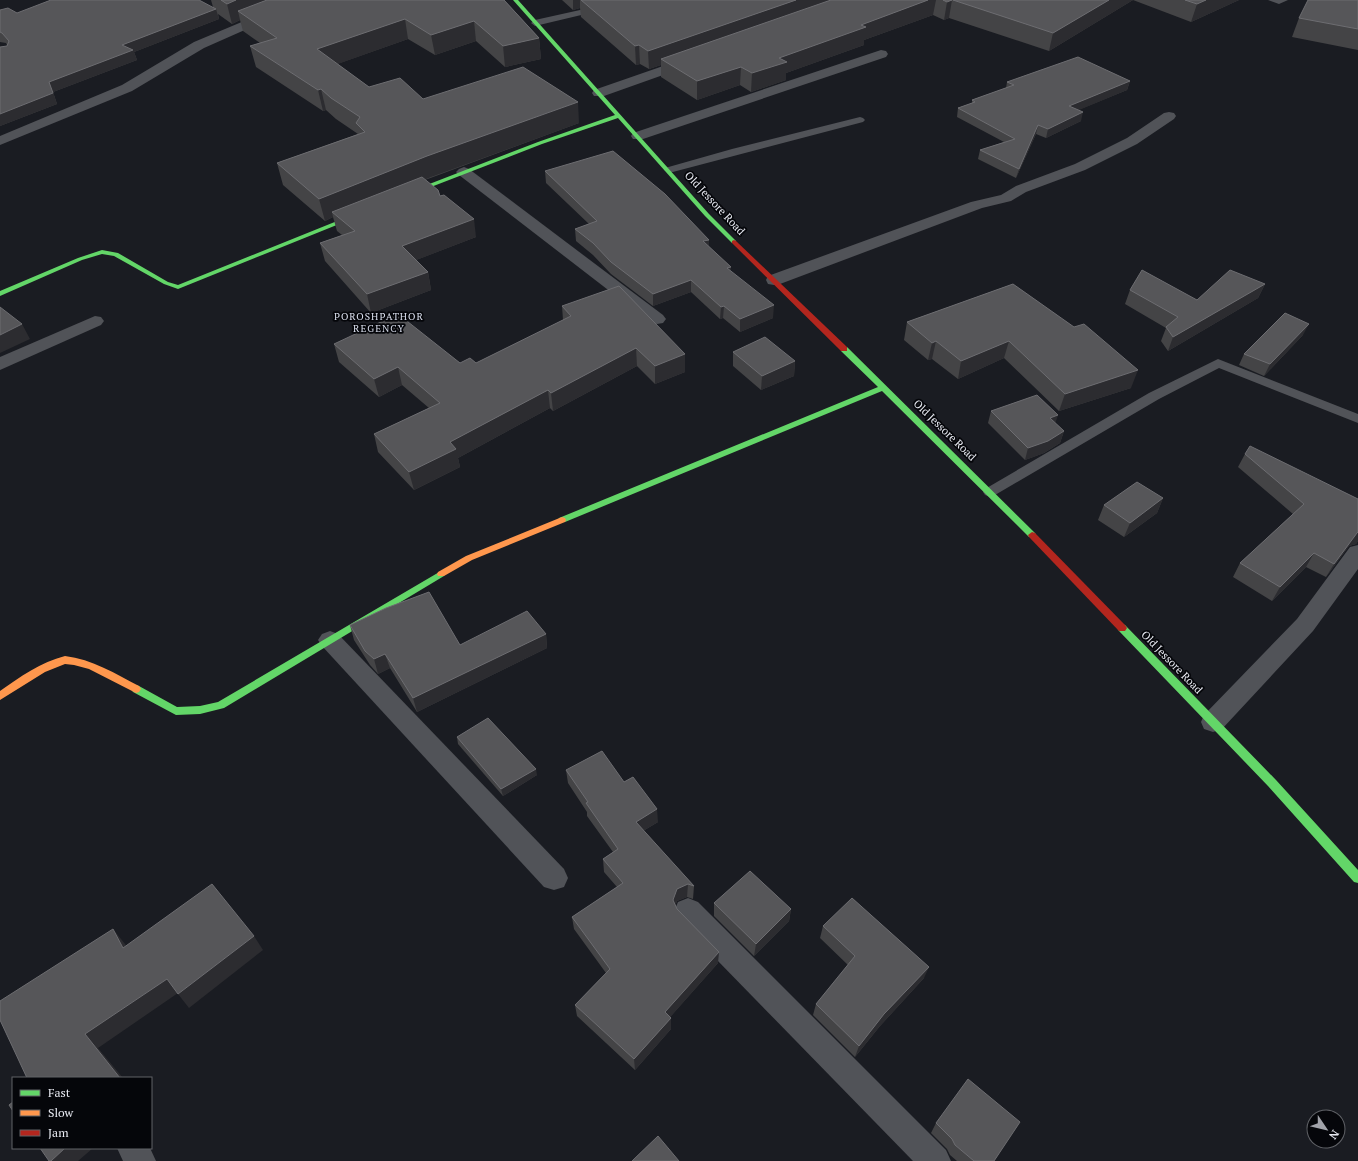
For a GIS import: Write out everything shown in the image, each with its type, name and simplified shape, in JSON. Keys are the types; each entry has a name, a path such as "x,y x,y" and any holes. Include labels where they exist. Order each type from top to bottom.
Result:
{"street":[{"name":"Old Jessore Road","path":"515,0 669,170 707,215 990,492 1213,722 1351,860 1358,878"},
{"path":"0,141 127,88 212,38 283,9"},
{"path":"638,136 881,54"},
{"path":"599,94 705,56"},
{"path":"398,198 464,172 619,116"},
{"path":"774,280 977,205 1006,198 1021,189 1080,167 1132,141 1169,116"},
{"path":"464,172 657,319"},
{"path":"0,294 80,259 102,252 116,254 166,283 178,287 369,210"},
{"path":"0,364 95,321"},
{"path":"0,696 32,674 64,660 92,666 176,711 200,710 221,705 469,558 884,387"},
{"path":"1213,722 1306,624 1358,553"},
{"path":"330,640 554,878"},
{"path":"688,911 935,1161"},
{"path":"134,1149 140,1161"}],"lane":[{"path":"536,23 636,0"},
{"path":"1272,0 1279,2 1284,0"},
{"path":"669,170 736,151 860,120"},
{"path":"990,492 1154,396 1218,363 1358,419"}],"building":[{"path":"51,0 199,0 216,9 122,45 133,50 49,82 53,93 0,114 0,47 7,46 9,41 0,32 0,10 8,8 17,13"},
{"path":"221,0 236,0 227,4"},
{"path":"267,0 504,0 539,38 503,46 474,21 431,35 405,19 317,49 369,87 400,78 423,99 523,67 578,102 427,156 319,199 277,163 365,132 356,123 360,117 331,98 321,89 318,90 250,46 277,38 238,11"},
{"path":"581,0 796,0 648,51 639,45 635,46"},
{"path":"831,0 928,0 861,25 866,27 779,58 787,62 752,73 741,67 697,81 661,59"},
{"path":"953,0 1109,0 1053,33"},
{"path":"1185,0 1206,0 1197,4"},
{"path":"1308,0 1358,0 1358,29 1299,18"},
{"path":"1078,57 1130,81 1069,106 1083,112 1048,129 1038,125 1019,169 980,150 1015,139 958,108 975,102 972,100 1014,85 1007,82"},
{"path":"613,151 665,194 709,240 703,241 731,267 727,268 774,305 740,319 724,306 721,307 691,280 653,294 611,262 593,243 575,229 597,221 545,171"},
{"path":"422,177 438,190 440,196 444,195 474,219 402,246 428,272 367,294 320,243 355,231 332,212"},
{"path":"1142,270 1197,300 1230,270 1265,284 1173,337 1166,327 1178,317 1130,290"},
{"path":"1013,284 1074,327 1084,324 1138,370 1065,394 1009,341 961,361 936,341 932,343 907,322"},
{"path":"619,286 685,354 655,366 636,348 551,393 548,390 450,442 456,449 409,472 374,434 440,403 398,367 374,379 334,344 398,314 460,363 470,358 476,363 571,316 562,306"},
{"path":"0,307 22,324 0,335"},
{"path":"1285,313 1309,324 1270,364 1244,354"},
{"path":"765,337 795,361 762,376 733,352"},
{"path":"1037,395 1058,415 1050,418 1064,431 1048,441 1028,448 991,411"},
{"path":"1250,446 1358,499 1358,532 1334,564 1314,553 1280,587 1240,563 1304,504 1245,454"},
{"path":"1137,482 1163,498 1130,523 1104,505"},
{"path":"429,592 460,645 527,611 546,634 413,698 385,654 374,659 365,651 350,625 386,608"},
{"path":"488,718 536,769 501,789 457,737"},
{"path":"602,751 624,782 633,777 657,809 636,822 694,886 688,884 677,889 673,900 677,909 719,952 665,1012 671,1018 634,1059 575,1005 610,969 572,917 623,883 603,859 618,849 586,803 588,802 566,770"},
{"path":"750,871 791,909 756,944 714,903"},
{"path":"212,884 254,936 178,994 167,979 85,1034 119,1077 27,1077 0,1020 0,1001 113,929 123,948"},
{"path":"852,898 929,967 884,1014 859,1046 816,1004 855,956 823,926"},
{"path":"968,1079 1020,1122 994,1161 974,1161 955,1145 952,1139 936,1123"},
{"path":"12,1103 12,1110 9,1105"},
{"path":"658,1136 679,1161 632,1161"},
{"path":"41,1149 64,1149 51,1161 49,1161"}],"traffic: fast":[{"path":"515,0 707,215 734,242"},
{"path":"403,196 540,143 619,116"},
{"path":"0,294 80,259 102,252 116,254 166,283 178,287 362,213"},
{"path":"844,349 1032,535"},
{"path":"562,520 884,387"},
{"path":"136,689 176,711 200,710 221,705 441,574"},
{"path":"1122,628 1272,783 1358,878"}],"traffic: slow":[{"path":"441,574 469,558 562,520"},
{"path":"0,696 41,669 58,661 65,660 83,663 111,675 136,689"}],"traffic: jam":[{"path":"734,242 844,349"},
{"path":"1032,535 1122,628"}],"district":[{"name":"POROSHPATHOR REGENCY","path":"379,322"}]}
